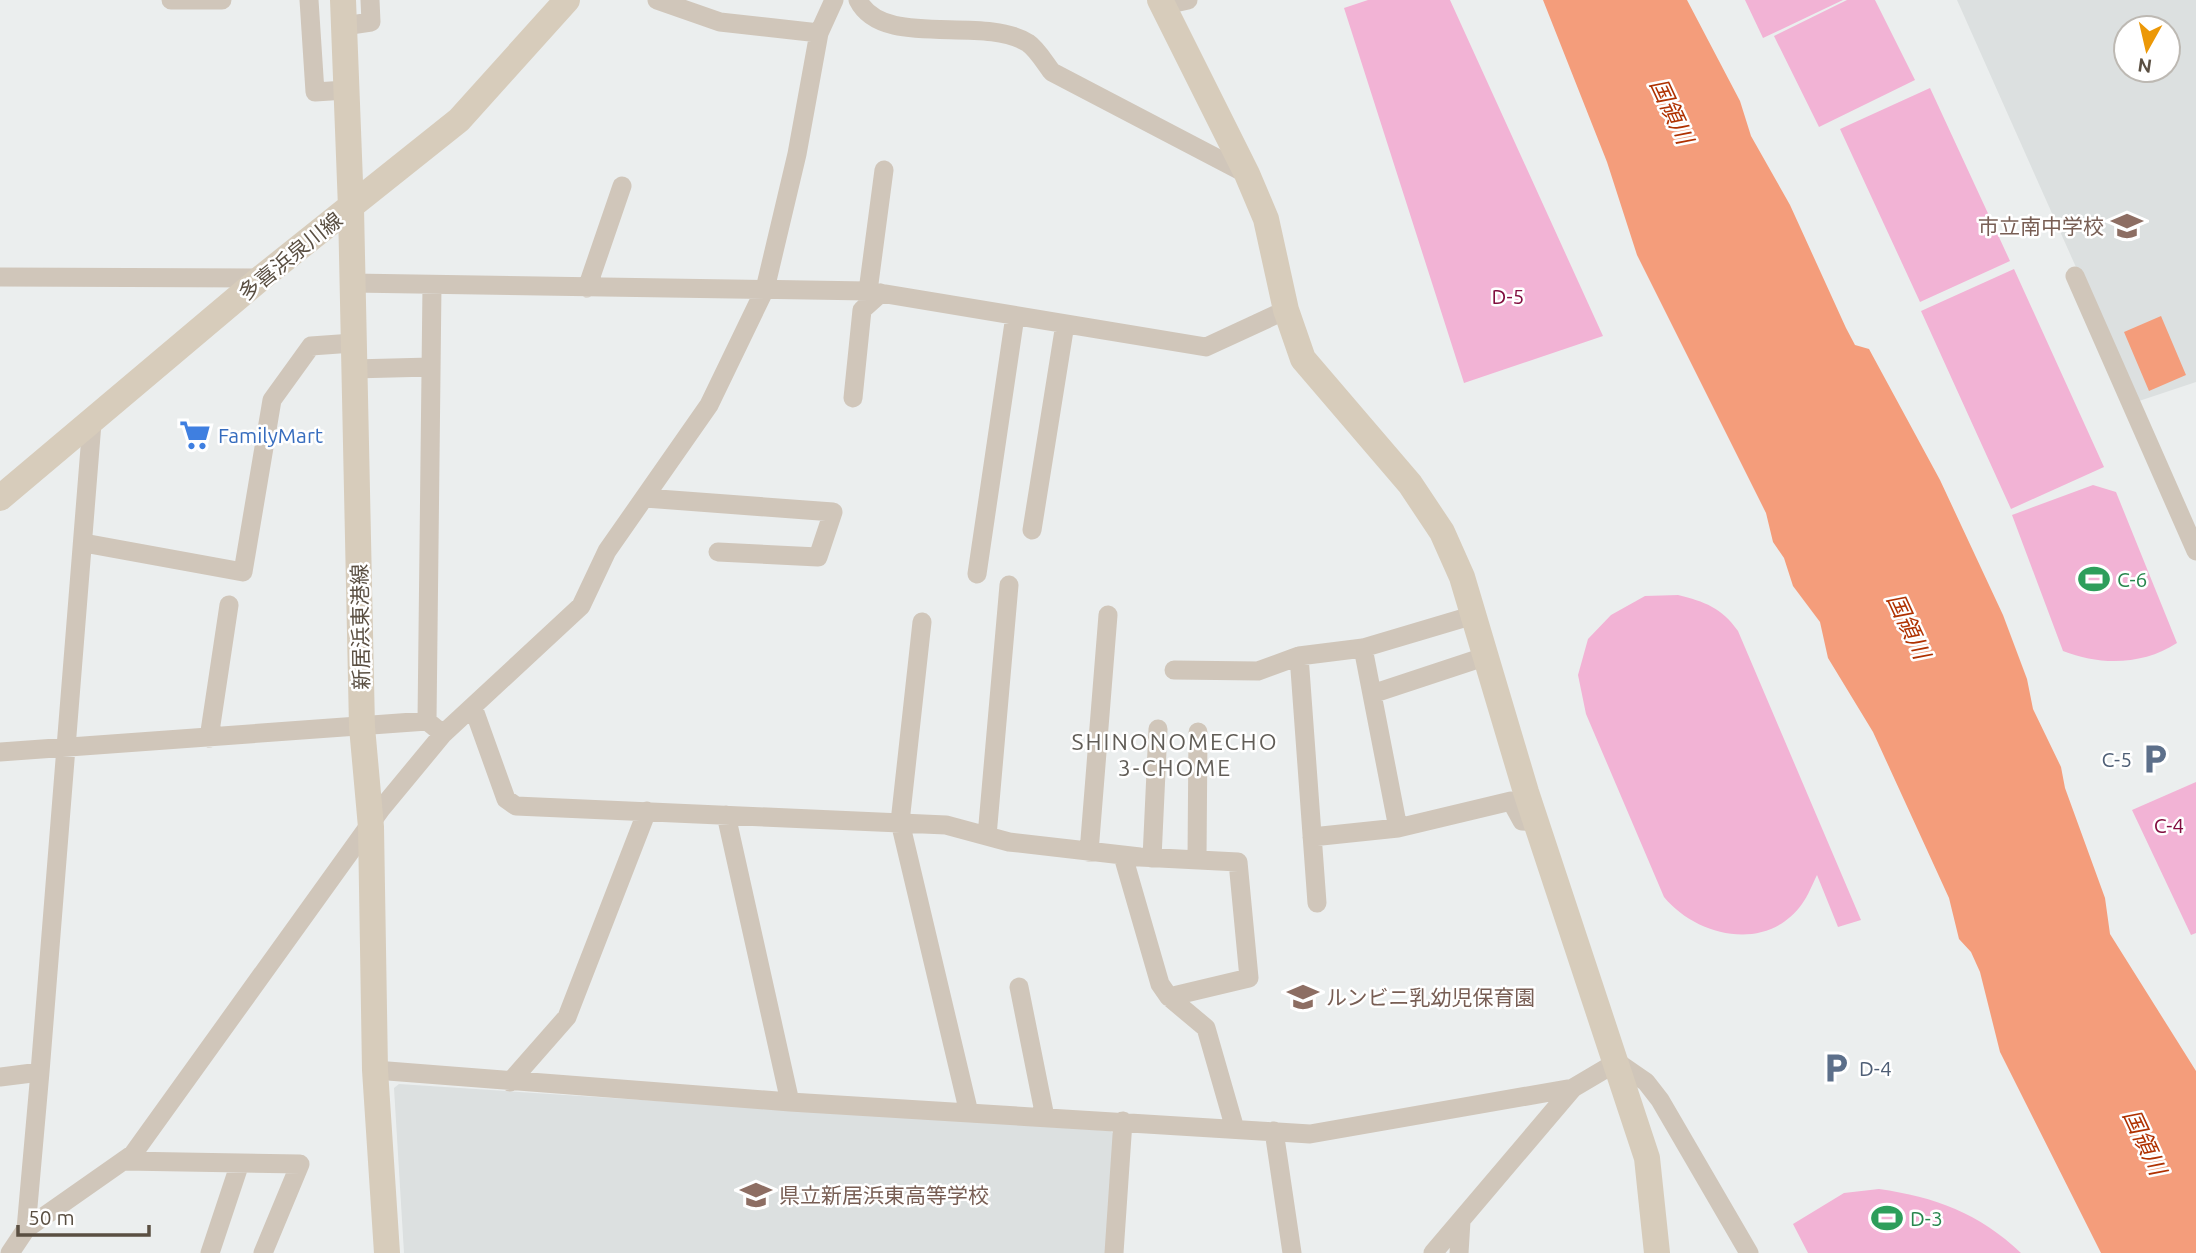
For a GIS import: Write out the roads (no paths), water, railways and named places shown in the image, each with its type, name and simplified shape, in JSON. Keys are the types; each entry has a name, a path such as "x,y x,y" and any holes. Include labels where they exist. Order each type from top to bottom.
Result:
{"main road":[{"name":"多喜浜泉川線","path":"0,498 261,278 459,120 567,0"},
{"path":"1161,3 1247,174 1266,219 1286,310 1303,359 1410,484 1442,532 1474,615 1536,822 1647,1157 1657,1253"},
{"name":"新居浜東港線","path":"343,13 351,208 362,727 371,827 375,1070 387,1253"}],"street":[{"path":"171,0 222,0"},
{"path":"309,0 315,92 346,90"},
{"path":"343,13 371,22 370,0"},
{"path":"657,0 720,22 819,33"},
{"path":"10,1253 26,1229 133,1154 371,827 381,809 443,734 581,606 607,551 709,405 765,289 797,154 819,33 834,0"},
{"path":"858,0 862,9 884,24 1003,33 1029,44 1052,72 1247,174"},
{"path":"1161,3 1188,0"},
{"path":"853,398 862,310 874,292 884,170"},
{"path":"587,288 622,186"},
{"path":"2075,276 2196,551"},
{"path":"0,277 261,278"},
{"path":"352,283 874,292 1206,347 1286,310"},
{"path":"427,721 432,285"},
{"path":"977,574 1015,316"},
{"path":"1032,530 1065,324"},
{"path":"84,543 243,572 272,401 311,346 353,343"},
{"path":"353,369 431,367"},
{"path":"26,1229 92,423"},
{"path":"645,498 833,512 818,557 718,552"},
{"path":"987,836 1009,585"},
{"path":"209,737 229,605"},
{"path":"1088,852 1108,615"},
{"path":"1174,670 1258,670 1299,656 1363,648 1474,615"},
{"path":"922,622 900,822 969,1113"},
{"path":"1363,648 1398,828"},
{"path":"1299,656 1317,903"},
{"path":"1371,694 1487,656"},
{"path":"473,708 506,799 516,806 946,825 1009,842 1123,856 1238,862 1249,978 1169,997"},
{"path":"0,752 427,721 443,734"},
{"path":"1152,858 1158,729"},
{"path":"1197,860 1198,732"},
{"path":"1312,837 1398,828 1511,800 1522,821 1536,822"},
{"path":"510,1082 567,1017 647,811"},
{"path":"726,815 790,1102"},
{"path":"1123,856 1160,984 1169,997 1206,1028 1235,1129"},
{"path":"1019,987 1045,1117"},
{"path":"1433,1253 1573,1088 1617,1062 1646,1082 1660,1100 1749,1253"},
{"path":"375,1070 790,1102 1310,1134 1573,1088"},
{"path":"0,1077 40,1072"},
{"path":"1114,1253 1123,1121"},
{"path":"1274,1131 1292,1253"},
{"path":"124,1161 300,1164 263,1253"},
{"path":"210,1253 240,1163"},
{"path":"1458,1253 1461,1220"}],"water":[{"name":"国領川","path":"1543,0 1687,0 1740,101 1751,136 1790,205 1846,328 1855,345 1869,349 1940,480 2003,615 2027,679 2033,709 2061,767 2065,788 2105,898 2110,934 2196,1071 2196,1253 2101,1253 2000,1052 1980,972 1971,952 1959,939 1949,898 1873,732 1828,658 1820,622 1793,586 1784,558 1773,542 1766,513 1637,255 1607,162"},
{"path":"2161,316 2186,375 2149,391 2124,332"}],"place":[{"name":"市立南中学校","path":"2127,226"},
{"name":"FamilyMart","path":"195,435"},
{"name":"C-6","path":"2094,579"},
{"name":"C-5","path":"2155,759"},
{"name":"ルンビニ乳幼児保育園","path":"1303,997"},
{"name":"D-4","path":"1836,1068"},
{"name":"県立新居浜東高等学校","path":"756,1195"},
{"name":"D-3","path":"1887,1218"}],"district":[{"name":"SHINONOMECHO 3-CHOME","path":"1175,754"}],"park label":[{"name":"D-5","path":"1508,296"},
{"name":"C-4","path":"2169,825"}]}
